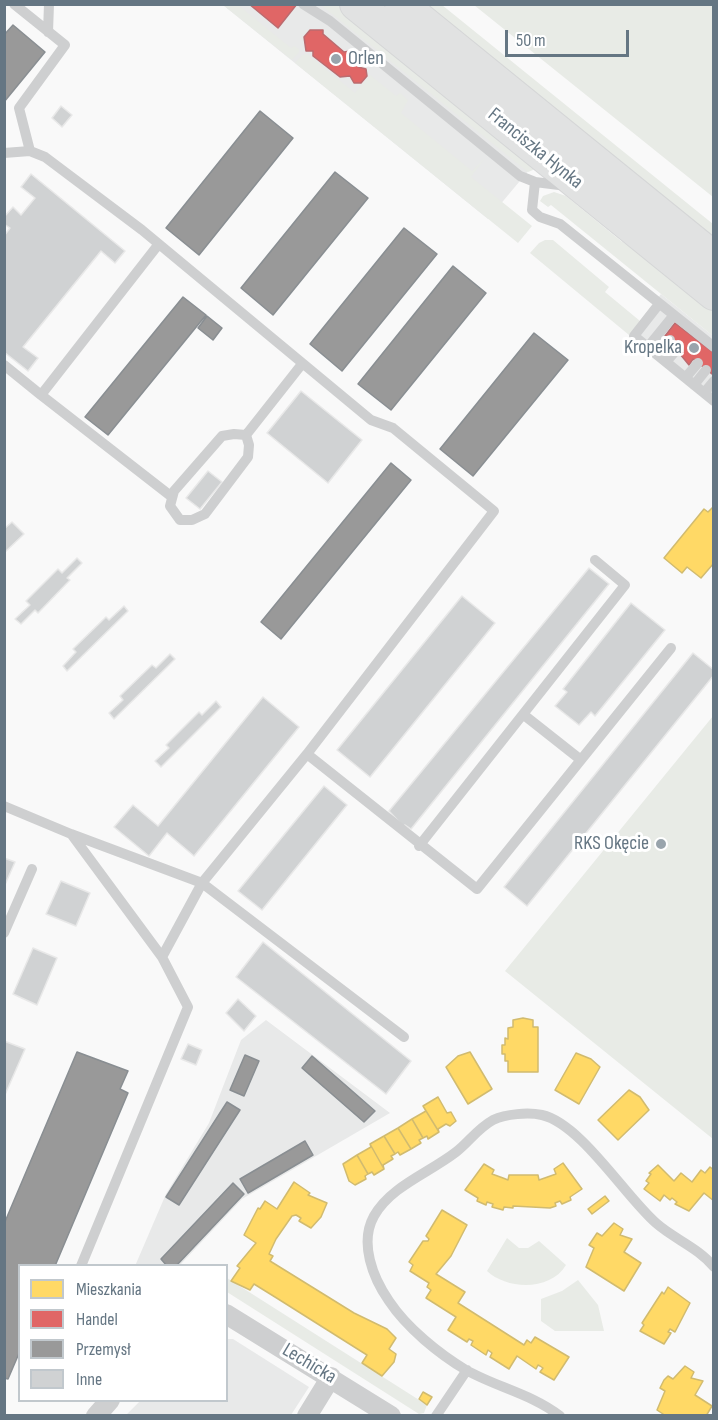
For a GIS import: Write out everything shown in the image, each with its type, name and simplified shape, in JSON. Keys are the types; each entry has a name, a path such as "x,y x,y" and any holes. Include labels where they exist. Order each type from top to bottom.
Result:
{"main road":[{"name":"Franciszka Hynka","path":"356,4 714,294"},
{"name":"Franciszka Hynka","path":"400,4 714,258"}],"street":[{"name":"Lechicka","path":"228,1315 392,1416"},
{"path":"307,1416 331,1377"},
{"path":"96,1416 109,1402"}],"lane":[{"path":"14,4 65,45 19,108 30,151"},
{"path":"48,32 49,4"},
{"path":"303,4 330,21 520,176 536,182 582,188"},
{"path":"4,153 30,151 45,157 158,245 371,420 393,428 494,511 306,754 202,883 162,957"},
{"path":"536,182 532,210 540,217 560,224 712,347"},
{"path":"40,395 158,245"},
{"path":"659,304 634,336 714,401"},
{"path":"648,347 674,315"},
{"path":"662,359 674,344"},
{"path":"246,435 249,445 248,457 205,514 192,520 180,520 170,506 174,491 222,436 246,435 302,364"},
{"path":"4,365 172,497"},
{"path":"690,381 702,366"},
{"path":"704,393 714,381"},
{"path":"419,846 625,585 594,560"},
{"path":"306,754 477,890 671,648"},
{"path":"524,715 581,760"},
{"path":"4,806 71,834 202,883 404,1036"},
{"path":"71,834 162,957 188,1007 82,1264"},
{"path":"4,933 32,869"},
{"path":"560,1416 528,1397 467,1370 412,1327 390,1304 370,1263 368,1239 373,1217 389,1197 457,1151 476,1131 495,1119 520,1114 543,1115 568,1129 657,1224 714,1267"},
{"path":"436,1416 467,1370"}],"shaded area":[{"path":"223,5 339,5 535,163 488,219"},
{"path":"223,5 238,5 291,48 294,46 299,49 299,52 292,60"},
{"path":"321,5 339,5 535,163 533,170 528,172"},
{"path":"417,5 442,5 713,224 713,244"},
{"path":"474,5 713,5 713,197"},
{"path":"307,54 355,93 370,75 396,96 400,93 408,100 401,113 472,171 484,159 471,177 532,226 518,243 295,63 302,55"},
{"path":"554,192 566,196 621,241 671,272 713,308 713,336 551,205 548,207 540,201 543,196"},
{"path":"545,240 553,240 609,287 605,292 640,321 629,335 530,253"},
{"path":"661,294 713,336 713,404 629,335"},
{"name":"RKS Okęcie","path":"713,716 713,1139 505,971"},
{"path":"266,1020 390,1113 242,1199 181,1264 136,1264 166,1194 209,1123 241,1040"},
{"path":"507,1238 519,1248 528,1248 539,1241 566,1265 559,1274 540,1283 528,1285 506,1282 487,1271"},
{"path":"228,1279 427,1405 424,1413 419,1414 228,1293"},
{"path":"578,1280 598,1305 604,1331 555,1331 541,1321 541,1299 562,1291"},
{"path":"228,1339 233,1339 309,1387 291,1415 126,1415 139,1402 228,1402"}],"building: Mieszkania":[{"path":"714,506 714,563 701,578 687,567 682,573 664,558 704,509 708,512"},
{"path":"523,1018 533,1020 533,1027 538,1027 538,1072 508,1072 508,1061 505,1061 505,1054 502,1054 502,1045 505,1045 505,1038 508,1039 508,1028 513,1027 513,1020"},
{"path":"470,1052 492,1089 468,1104 446,1067 458,1056"},
{"path":"576,1053 591,1059 600,1067 579,1104 555,1090"},
{"path":"629,1090 640,1097 649,1110 618,1140 598,1120"},
{"path":"438,1097 447,1113 451,1112 456,1121 450,1126 446,1124 438,1129 439,1132 423,1106"},
{"path":"423,1106 439,1132 428,1139 427,1136 423,1138 412,1119 426,1111"},
{"path":"412,1119 423,1138 419,1140 421,1143 411,1149 398,1128"},
{"path":"398,1128 411,1149 400,1155 398,1152 395,1154 384,1136"},
{"path":"384,1136 395,1154 391,1156 393,1159 383,1165 384,1169 370,1144"},
{"path":"370,1144 384,1169 374,1175 372,1172 368,1174 357,1155 371,1147"},
{"path":"357,1155 368,1174 365,1176 366,1179 355,1185 349,1181 343,1164"},
{"path":"563,1163 582,1189 570,1197 571,1200 562,1204 560,1201 555,1203 556,1206 550,1208 513,1206 513,1208 504,1207 503,1210 492,1207 493,1204 487,1202 486,1205 477,1201 478,1198 465,1190 484,1164 494,1170 492,1174 508,1180 509,1175 538,1175 539,1180 556,1174 554,1169"},
{"path":"658,1165 674,1181 681,1173 692,1182 701,1170 705,1173 710,1167 714,1170 714,1201 704,1193 689,1211 664,1195 660,1201 644,1189 649,1183 646,1181 651,1174 649,1173"},
{"path":"294,1182 310,1193 308,1195 327,1203 321,1217 311,1228 299,1221 301,1218 296,1215 292,1216 276,1239 269,1254 273,1256 270,1261 354,1313 387,1329 396,1338 389,1349 396,1354 394,1362 382,1376 362,1363 367,1355 275,1297 254,1284 250,1290 231,1281 240,1268 237,1266 256,1243 244,1235 258,1208 260,1209 265,1201 277,1209"},
{"path":"605,1196 609,1201 592,1214 588,1209"},
{"path":"442,1210 467,1225 451,1256 436,1274 465,1292 458,1303 524,1345 527,1340 531,1343 535,1337 569,1357 554,1380 540,1372 543,1368 540,1366 538,1365 536,1369 517,1356 509,1369 490,1357 492,1353 488,1350 486,1355 471,1345 473,1341 469,1339 467,1342 448,1330 456,1317 426,1298 431,1290 427,1287 429,1283 410,1271 413,1265 409,1262 423,1241 428,1241 426,1236"},
{"path":"614,1223 623,1229 620,1235 632,1239 624,1252 641,1263 624,1291 586,1267 594,1248 589,1245 597,1233 602,1236"},
{"path":"668,1287 690,1303 675,1332 670,1329 668,1332 671,1333 664,1344 640,1331 644,1325 642,1323 662,1292 664,1294"},
{"path":"685,1366 694,1372 691,1378 703,1381 695,1395 712,1406 706,1416 666,1416 657,1410 665,1391 660,1388 664,1380 668,1376 673,1379"},
{"path":"423,1392 432,1397 427,1405 419,1399"}],"building: Handel":[{"path":"249,4 297,4 278,28"},
{"name":"Orlen","path":"310,30 323,30 323,34 344,52 350,51 350,55 358,61 358,67 366,69 367,76 361,83 354,83 350,76 340,77 313,56 313,51 306,51 304,37"},
{"name":"Kropelka","path":"675,323 714,353 712,374 693,359 689,365 680,354 683,351 665,336"}],"building: Przemysł":[{"path":"13,25 45,52 4,102 4,35"},
{"path":"260,111 293,138 199,255 166,228"},
{"path":"335,172 368,198 273,315 241,288"},
{"path":"404,228 437,254 342,371 310,344"},
{"path":"453,266 486,293 391,410 358,384"},
{"path":"183,297 206,315 108,435 85,417"},
{"path":"207,316 222,328 213,340 198,328"},
{"path":"534,333 568,360 473,476 440,449"},
{"path":"391,463 411,480 281,639 261,622"},
{"path":"77,1052 128,1071 120,1089 128,1093 56,1264 18,1264 18,1356 8,1379 4,1378 4,1224"},
{"path":"245,1055 259,1061 244,1096 230,1090"},
{"path":"312,1056 375,1111 364,1122 302,1068"},
{"path":"227,1102 240,1110 179,1205 166,1197"},
{"path":"305,1141 313,1155 248,1193 240,1179"},
{"path":"233,1183 244,1194 178,1264 165,1264 161,1259"}],"building: Inne":[{"path":"61,106 72,115 62,127 52,118"},
{"path":"31,174 125,251 115,263 101,251 23,347 38,358 28,371 4,352 4,236 10,228 4,224 4,217 13,207 21,215 35,198 21,187"},
{"path":"301,391 362,440 328,483 267,433"},
{"path":"208,471 222,482 200,509 186,498"},
{"path":"12,522 24,534 4,553 4,529"},
{"path":"77,558 82,563 67,578 70,580 38,613 35,610 21,624 15,619 30,605 26,601 58,569 62,573"},
{"path":"589,568 609,584 411,829 403,826 389,811"},
{"path":"462,596 495,623 370,777 337,750"},
{"path":"631,603 665,630 595,716 591,712 579,725 555,706 567,692 563,689"},
{"path":"124,606 128,611 67,671 63,666 76,652 73,649 106,617 109,620"},
{"path":"693,653 714,670 714,675 527,906 504,887"},
{"path":"170,654 175,659 114,719 109,713 123,700 120,696 152,665 156,668"},
{"path":"263,697 299,727 194,856 167,833 149,856 114,827 133,805 158,826"},
{"path":"216,701 221,707 161,767 155,761 169,748 166,745 199,712 202,715"},
{"path":"324,786 347,805 262,910 238,891"},
{"path":"4,858 15,862 4,887"},
{"path":"61,881 90,893 76,926 46,914"},
{"path":"263,942 411,1061 386,1094 236,977"},
{"path":"33,948 57,958 37,1005 13,994"},
{"path":"238,999 256,1016 244,1031 226,1013"},
{"path":"4,1041 25,1049 4,1097"},
{"path":"188,1044 202,1050 196,1065 181,1059"}],"place":[{"name":"Orlen","path":"336,59"},
{"name":"Kropelka","path":"694,348"},
{"name":"RKS Okęcie","path":"661,844"}]}
